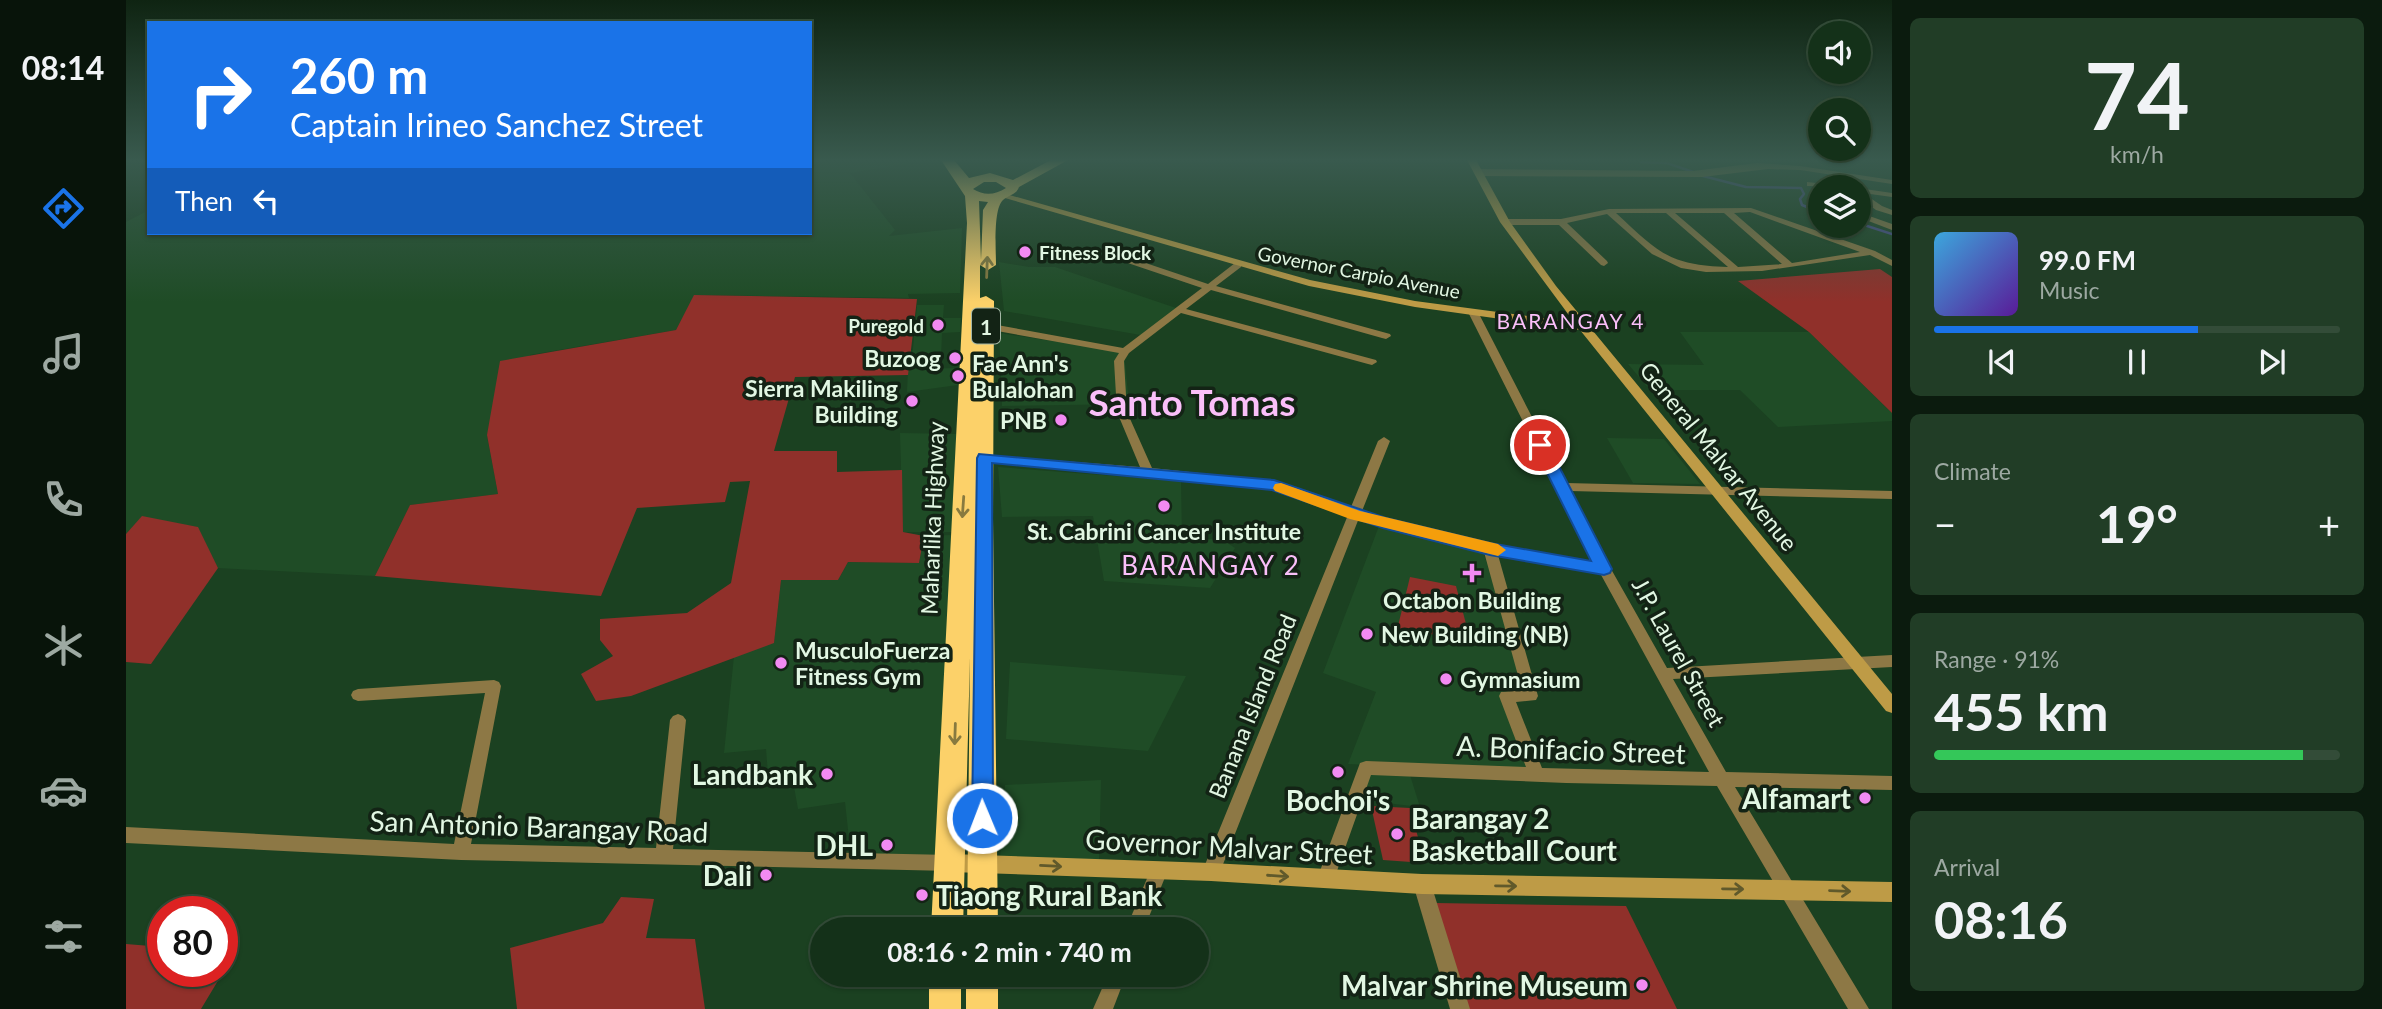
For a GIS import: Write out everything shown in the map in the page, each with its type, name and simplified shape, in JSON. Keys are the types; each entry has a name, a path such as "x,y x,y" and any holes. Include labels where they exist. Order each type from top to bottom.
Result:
{"highway":[{"name":"Maharlika Highway","path":"971,207 974,231 983,917"},
{"name":"Maharlika Highway","path":"948,917 992,207"},
{"path":"945,987 946,1009"},
{"path":"982,987 982,1009"}],"main road":[{"name":"Governor Carpio Avenue","path":"1057,207 1238,265 1355,293 1584,327"},
{"name":"General Malvar Avenue","path":"1497,207 1552,288 1892,706"},
{"name":"Governor Malvar Street","path":"951,863 1212,872 1422,884 1892,892"}],"street":[{"path":"1667,210 1735,269"},
{"path":"1726,210 1789,265"},
{"path":"1506,222 1561,222 1609,211 1759,212 1872,253 1892,263"},
{"path":"1609,211 1662,257 1684,266 1735,269 1789,265 1872,253"},
{"path":"1871,219 1892,227"},
{"path":"1561,222 1604,263"},
{"path":"1113,255 1209,287 1386,336"},
{"path":"1149,472 1122,412 1119,361 1125,351 1238,265"},
{"path":"1181,310 1371,362"},
{"name":"J.P. Laurel Street","path":"1473,312 1604,569 1662,674 1859,1008"},
{"path":"986,326 1125,351"},
{"name":"Banana Island Road","path":"1212,872 1384,441"},
{"path":"975,458 1274,485 1356,515 1490,549 1604,569"},
{"path":"1562,487 1892,495"},
{"path":"1490,549 1531,695 1506,696 1537,775"},
{"path":"1662,674 1892,661"},
{"path":"358,695 494,686 461,852"},
{"path":"664,858 678,720"},
{"name":"A. Bonifacio Street","path":"1326,879 1366,768 1537,775 1892,783"},
{"name":"San Antonio Barangay Road","path":"126,835 461,852 951,863"},
{"path":"1140,917 1159,870"},
{"path":"1422,884 1460,1009"},
{"path":"1103,1009 1112,987"}],"shaded area":[{"path":"812,207 877,207 895,230 889,236 962,228 960,293 908,294 909,298 695,295 676,330 530,355 487,435 498,494 410,505 375,576 218,568 197,527 142,517 126,534 126,222 147,211 147,235 812,235"},
{"path":"999,262 1029,267 1055,267 1179,309 1146,336 1004,311"},
{"path":"1880,269 1892,277 1892,413 1809,332 1738,281"},
{"path":"694,295 917,299 908,375 795,377 774,451 837,451 837,472 902,470 903,532 924,536 919,563 848,562 838,580 781,580 774,643 631,696 596,701 581,674 613,656 600,640 600,619 687,613 731,583 750,481 730,482 725,502 637,508 601,596 375,576 410,505 498,494 487,435 500,361 676,330"},
{"name":"Puregold","path":"917,305 944,305 943,318 961,318 960,332 942,333 941,358 912,359"},
{"path":"1680,332 1809,332 1892,413 1892,421 1778,427 1740,390 1650,390 1628,364 1704,365"},
{"path":"999,333 1124,352 1129,404 1002,406"},
{"path":"958,368 958,385 907,392 908,369"},
{"path":"900,433 957,434 955,532 903,532"},
{"path":"1607,438 1664,439 1700,484 1633,483"},
{"path":"998,467 1181,481 1182,537 1223,540 1235,548 1210,588 1104,581 1093,516 1002,517"},
{"path":"142,516 198,527 218,568 151,664 126,662 126,534"},
{"path":"1379,526 1483,551 1529,694 1504,694 1532,772 1348,764 1376,692 1323,673"},
{"path":"953,535 937,856 851,857 845,802 798,809 791,770 768,774 766,749 724,753 734,656 774,642 781,580 838,580 848,562 919,563 924,536"},
{"path":"1410,577 1456,586 1470,639 1397,630"},
{"path":"1010,662 1186,676 1148,751 1006,739"},
{"path":"1369,773 1410,775 1420,807 1361,800"},
{"path":"1101,780 1099,863 1000,858 1005,785"},
{"name":"Barangay 2 Basketball Court","path":"1371,806 1410,808 1425,863 1383,860"},
{"path":"621,897 654,899 646,938 695,939 705,1009 517,1009 510,948 603,923"},
{"path":"1435,903 1626,906 1677,1009 1466,1009"},
{"path":"126,944 147,946 147,987 214,987 201,1009 126,1009"}],"waterway":[{"path":"1871,227 1892,234"}],"slow traffic":[{"path":"1281,488 1383,523 1498,550"}],"place":[{"name":"Fitness Block","path":"1025,252"},
{"name":"Puregold","path":"938,325"},
{"name":"Buzoog","path":"955,358"},
{"name":"Fae Ann's Bulalohan","path":"958,376"},
{"name":"Sierra Makiling Building","path":"912,401"},
{"name":"PNB","path":"1061,420"},
{"name":"St. Cabrini Cancer Institute","path":"1164,506"},
{"name":"Octabon Building","path":"1472,573"},
{"name":"New Building (NB)","path":"1367,634"},
{"name":"MusculoFuerza Fitness Gym","path":"781,663"},
{"name":"Gymnasium","path":"1446,679"},
{"name":"Bochoi's","path":"1338,772"},
{"name":"Landbank","path":"827,774"},
{"name":"Alfamart","path":"1865,798"},
{"name":"Barangay 2 Basketball Court","path":"1397,834"},
{"name":"DHL","path":"887,845"},
{"name":"Dali","path":"766,875"},
{"name":"Tiaong Rural Bank","path":"922,895"},
{"name":"Malvar Shrine Museum","path":"1642,985"}],"district":[{"name":"BARANGAY 4","path":"1571,320"},
{"name":"Santo Tomas","path":"1192,401"},
{"name":"BARANGAY 2","path":"1211,565"}],"route":[{"path":"982,818 984,458 1160,472 1274,485 1383,523 1490,549 1604,569 1540,445"}]}
